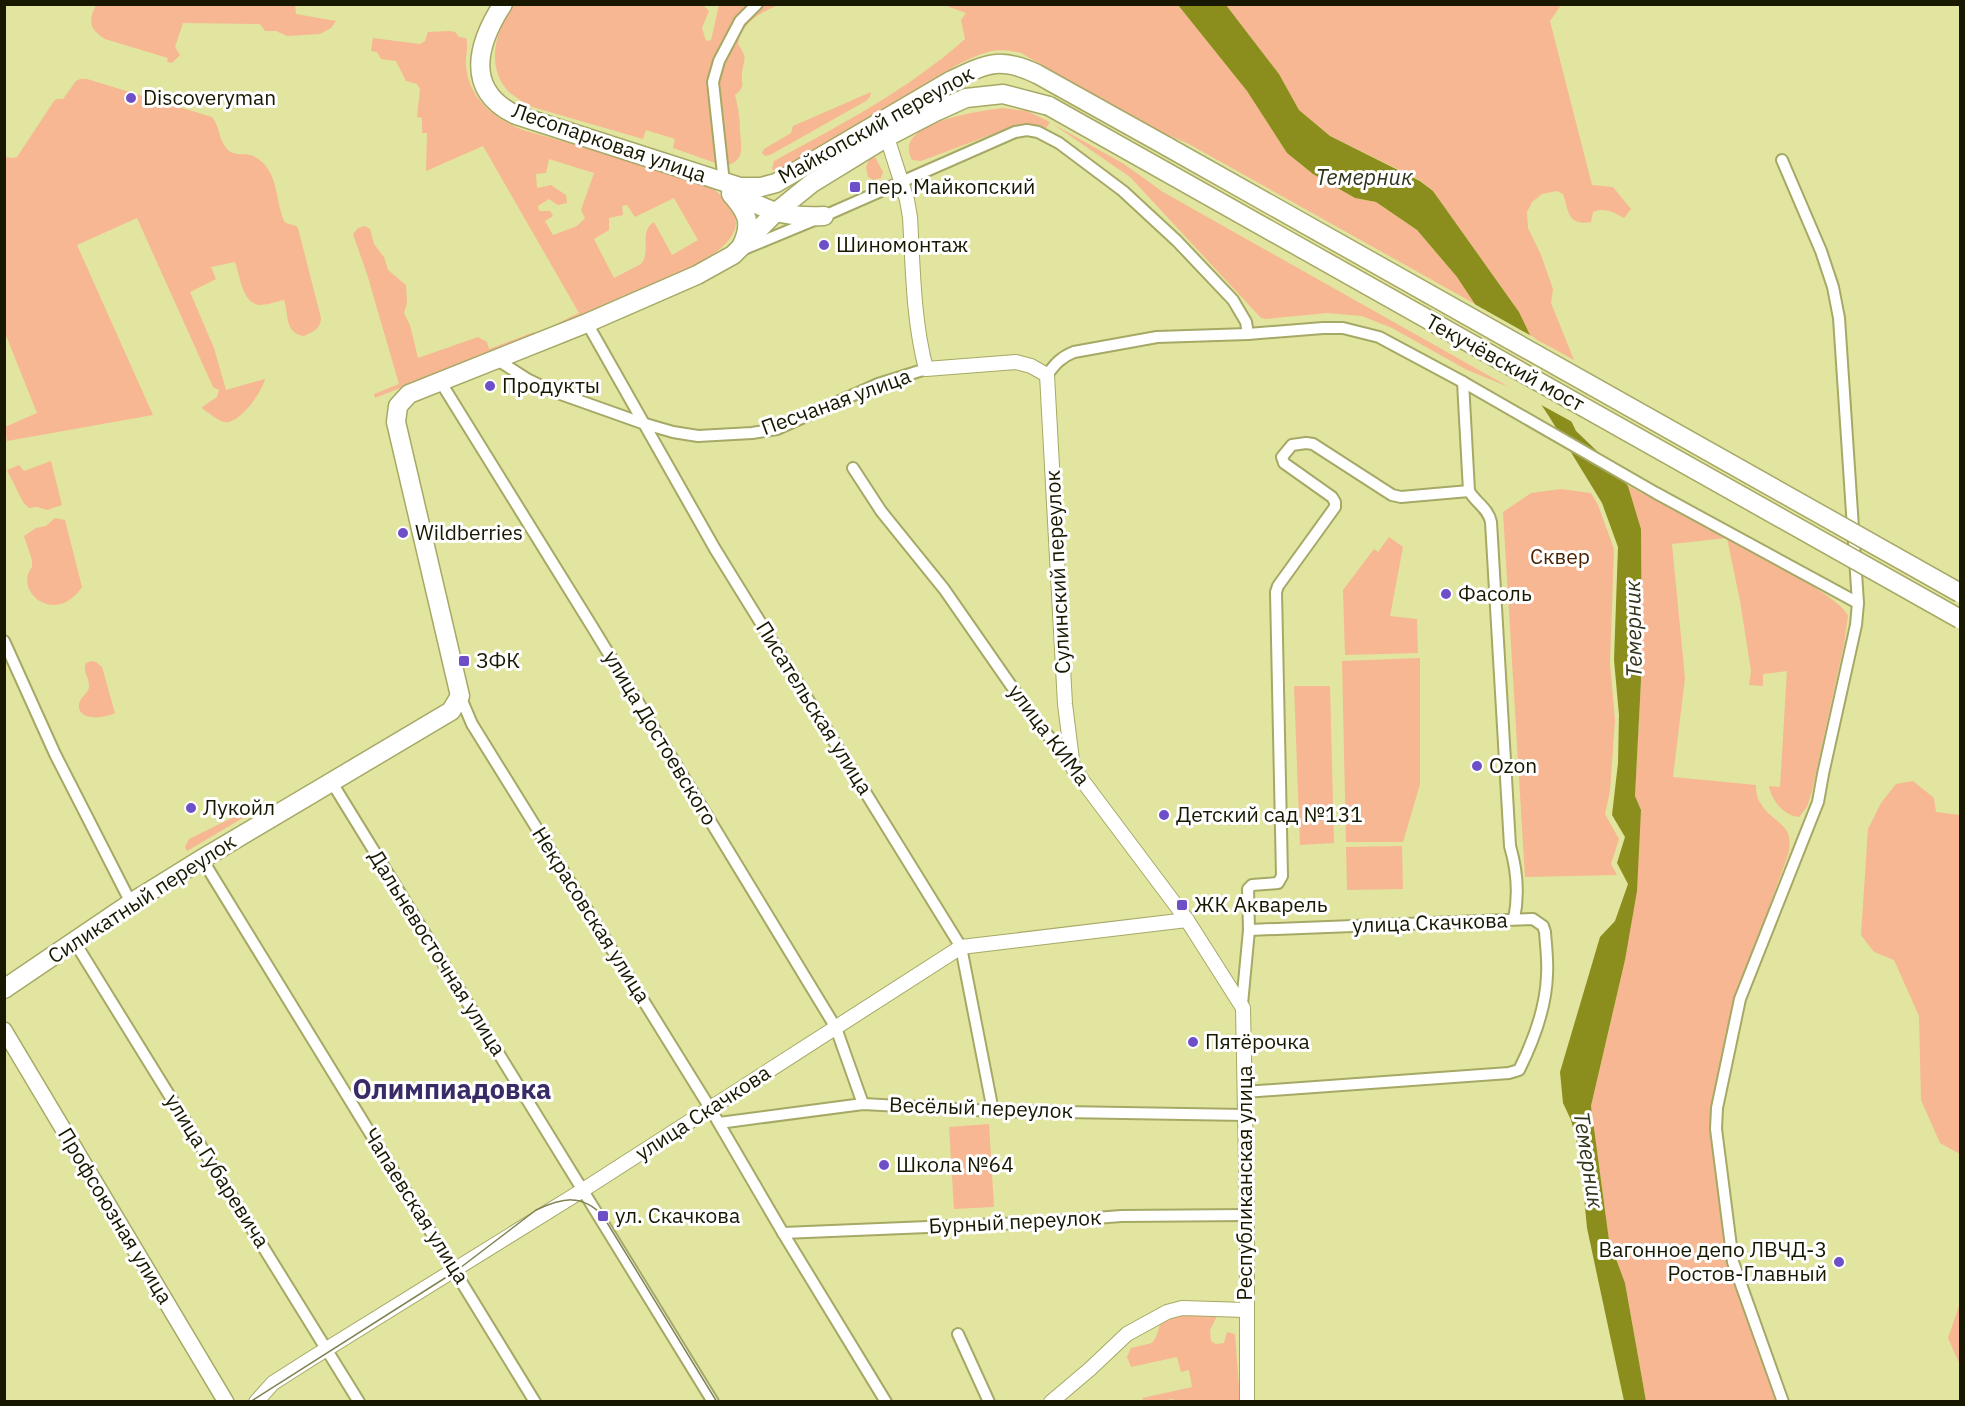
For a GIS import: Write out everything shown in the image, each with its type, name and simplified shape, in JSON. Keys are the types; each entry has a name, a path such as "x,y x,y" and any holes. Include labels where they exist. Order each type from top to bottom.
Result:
{"main road":[{"name":"Лесопарковая улица","path":"503,4 487,30 481,47 479,63 480,73 487,89 498,104 516,115 724,183"},
{"name":"Майкопский переулок","path":"724,183 740,187 761,187 787,177 950,81 979,67 998,63 1018,65 1060,87"},
{"name":"Текучёвский мост","path":"1060,87 1960,593"},
{"name":"Майкопский переулок","path":"409,394 587,323 697,275 739,251 775,213 812,183 887,136 945,107 966,98 1003,93 1049,106"},
{"name":"Текучёвский мост","path":"1049,106 1960,619"},
{"path":"787,177 784,187 791,199 802,207 824,216"},
{"path":"724,183 775,213 807,217 824,216"},
{"path":"724,183 728,191 743,207 747,219 748,230 739,251"},
{"name":"Некрасовская улица","path":"409,394 398,406 396,422 460,696"},
{"name":"Силикатный переулок","path":"4,989 131,903 451,711 460,696"},
{"name":"Профсоюзная улица","path":"4,1030 226,1401"}],"street":[{"path":"724,183 714,82 719,61 740,21 757,4"},
{"name":"Майкопский переулок","path":"739,251 1015,132 1027,130 1038,132 1059,143 1123,191 1178,241 1233,300 1241,312 1248,334"},
{"path":"887,136 910,217 916,321 926,369"},
{"path":"1782,160 1821,251 1833,286 1839,318 1858,603 1856,625 1818,802 1740,999 1717,1108 1716,1129 1733,1262 1783,1401"},
{"name":"Писательская улица","path":"587,323 642,423 716,549 961,948 993,1111"},
{"path":"1047,375 1055,363 1074,352 1156,337 1248,334 1323,327 1343,328 1380,337 1656,493 1858,603"},
{"name":"Песчаная улица","path":"496,359 527,380 552,391 642,423 673,432 698,435 752,433 777,429 878,384 926,369 1016,362 1031,366 1047,375"},
{"name":"Сулинский переулок","path":"1047,375 1065,704 1073,768"},
{"name":"улица Достоевского","path":"440,381 836,1028 863,1104"},
{"path":"1463,382 1469,491 1477,504 1488,512 1491,522 1510,836 1515,864 1514,919"},
{"name":"Республиканская улица","path":"1247,1401 1246,1115 1242,1004 1249,930 1249,887 1278,884 1282,876 1276,592 1335,507 1332,497 1284,463 1282,457 1292,445 1313,444 1392,495 1401,497 1469,491"},
{"name":"улица КИМа","path":"853,468 881,511 944,589 1028,710 1187,920 1242,1004"},
{"path":"4,642 55,754 131,903"},
{"name":"Некрасовская улица","path":"460,696 472,724 710,1108 886,1401"},
{"name":"Дальневосточная улица","path":"331,781 713,1401"},
{"name":"Чапаевская улица","path":"202,859 535,1401"},
{"name":"улица Скачкова","path":"1245,1092 1509,1073 1519,1070 1532,1038 1545,991 1547,962 1543,926 1533,919 1249,930"},
{"name":"улица Скачкова","path":"256,1401 273,1383 327,1348 583,1190 961,948 1187,920"},
{"name":"улица Губаревича","path":"74,941 359,1401"},
{"name":"Весёлый переулок","path":"718,1123 863,1104 993,1111 1246,1115"},
{"name":"Бурный переулок","path":"783,1233 1046,1222 1120,1216 1247,1215"},
{"path":"1051,1401 1090,1369 1126,1334 1167,1312 1182,1308 1246,1310"},
{"path":"958,1334 989,1401"}],"green space":[{"path":"295,4 296,14 336,21 331,28 320,34 287,36 276,31 265,31 260,24 183,23 175,47 180,55 172,63 167,62 168,58 105,39 93,28 91,20 96,5"},
{"path":"515,5 703,5 709,11 702,28 706,41 711,40 719,5 778,5 752,20 743,30 738,44 744,59 742,87 735,95 741,142 739,157 731,164 724,166 673,148 675,139 646,130 643,139 529,106 509,92 497,71 495,60 502,24"},
{"path":"944,5 1178,5 1247,91 1287,153 1313,174 1355,198 1376,202 1417,230 1457,277 1475,304 1187,143 1150,128 1021,53 1011,51 988,52 957,65 780,170 772,169 774,161 897,91 965,39 961,20 966,13"},
{"path":"1226,5 1561,5 1550,21 1592,185 1613,187 1631,209 1624,218 1601,210 1593,212 1591,222 1577,222 1570,216 1563,194 1557,191 1542,194 1532,202 1527,212 1528,228 1553,289 1551,303 1574,360 1530,336 1519,312 1433,191 1420,180 1330,136 1299,110 1279,74"},
{"path":"450,31 455,32 459,37 466,38 468,78 478,98 493,114 523,130 703,181 714,189 733,210 736,223 731,237 720,249 697,264 556,324 579,313 483,146 426,171 427,133 422,133 422,118 417,117 420,89 417,84 406,81 396,61 381,59 377,52 371,51 373,38 420,44 425,41 428,32","holes":["549,159 594,173 581,210 585,218 577,226 553,235 545,221 553,216 550,211 539,211 538,206 549,199 558,205 567,203 566,195 551,185 537,188 536,174 546,173","674,198 698,240 672,255 654,222 647,231 644,259 641,264 614,278 594,239 609,230 609,218 623,215 622,206 627,205 635,217"]},
{"path":"80,79 87,79 212,117 227,149 233,153 253,156 268,168 284,221 298,228 321,318 318,327 313,331 304,336 293,331 288,322 284,300 260,305 249,300 235,262 211,267 216,279 190,292 214,348 226,390 265,379 249,406 230,422 219,420 202,407 217,397 219,390 213,387 137,218 77,245 153,415 7,441 5,427 37,413 5,333 5,157 17,157 54,101 63,99"},
{"path":"871,92 866,101 770,155 765,156 762,153 764,149 791,133 793,126"},
{"path":"1003,108 1027,111 1050,122 1045,130 1029,125 1001,131 921,161 912,160 909,147 914,136 926,128 959,116"},
{"path":"1053,124 1124,164 1163,192 1509,387 1467,370 1392,328 1362,316 1327,313 1261,318 1130,177"},
{"path":"875,157 883,172 881,178 874,180 868,177 866,167 869,160"},
{"path":"365,226 370,229 374,244 384,257 388,270 406,285 407,303 404,313 410,325 418,358 478,337 487,342 489,349 534,332 534,335 375,398 374,394 399,384 353,234 358,228"},
{"path":"51,461 62,505 47,510 37,507 29,508 23,502 7,470 19,465 24,471"},
{"path":"1628,486 1710,528 1783,568 1815,587 1848,616 1812,791 1807,807 1799,817 1793,816 1779,806 1772,797 1769,786 1780,787 1787,671 1763,674 1763,686 1749,685 1751,671 1727,538 1672,544 1685,678 1673,777 1756,785 1760,802 1786,830 1790,844 1742,982 1713,1110 1730,1260 1779,1401 1646,1401 1625,1283 1609,1240 1591,1106 1625,960 1641,810 1635,796 1642,661 1641,529"},
{"name":"Сквер","path":"1561,489 1591,493 1598,505 1614,549 1610,663 1615,720 1610,791 1605,814 1619,839 1611,864 1617,875 1525,877 1503,512 1531,493"},
{"path":"55,518 65,520 82,587 71,599 60,604 49,605 32,594 28,586 32,560 24,536 36,528 46,526"},
{"path":"1389,537 1403,547 1390,616 1417,619 1418,653 1345,655 1343,590 1374,549 1378,552"},
{"path":"1420,658 1420,784 1403,842 1346,842 1342,661"},
{"path":"91,661 102,667 115,713 111,715 93,717 83,714 80,710 79,704 89,687 85,666"},
{"path":"1294,686 1330,686 1334,843 1300,845"},
{"path":"1913,781 1934,798 1936,812 1960,815 1960,1154 1940,1143 1921,1100 1919,1016 1894,960 1874,952 1861,935 1868,829 1881,803 1896,784"},
{"path":"250,809 253,812 187,851 185,847 189,839"},
{"path":"1402,846 1403,889 1347,890 1346,847"},
{"path":"989,1124 994,1207 954,1209 949,1127"},
{"path":"1960,1303 1960,1365 1948,1338"},
{"path":"1174,1314 1215,1314 1216,1318 1210,1330 1211,1341 1216,1344 1224,1343 1227,1332 1235,1334 1240,1401 1174,1402 1173,1399 1144,1401 1142,1398 1192,1387 1189,1370 1181,1372 1177,1357 1131,1367 1127,1357 1131,1348 1152,1343 1161,1322"}],"water":[{"name":"Темерник","path":"1178,5 1226,5 1279,74 1299,110 1330,136 1420,181 1433,191 1519,312 1576,431 1628,486 1641,529 1642,661 1635,796 1641,810 1637,891 1625,960 1591,1106 1609,1240 1625,1283 1646,1401 1624,1401 1587,1228 1580,1155 1571,1120 1563,1103 1560,1072 1600,937 1615,921 1628,884 1617,863 1625,837 1612,815 1618,763 1619,715 1614,660 1618,547 1602,503 1550,418 1457,277 1417,230 1376,202 1355,198 1313,174 1287,153 1247,91"}],"pier":[{"path":"1469,301 1535,338 1576,424 1534,401"}],"tram line":[{"path":"250,1402 456,1271 536,1210 571,1200 587,1204 603,1216 717,1402"}],"place":[{"name":"Discoveryman","path":"131,98"},
{"name":"пер. Майкопский","path":"855,187"},
{"name":"Шиномонтаж","path":"824,245"},
{"name":"Продукты","path":"490,386"},
{"name":"Wildberries","path":"403,533"},
{"name":"Фасоль","path":"1446,594"},
{"name":"ЗФК","path":"464,661"},
{"name":"Ozon","path":"1477,766"},
{"name":"Лукойл","path":"191,808"},
{"name":"Детский сад №131","path":"1164,815"},
{"name":"ЖК Акварель","path":"1182,905"},
{"name":"Пятёрочка","path":"1193,1042"},
{"name":"Школа №64","path":"884,1165"},
{"name":"ул. Скачкова","path":"603,1216"},
{"name":"Вагонное депо ЛВЧД-3 Ростов-Главный","path":"1839,1262"}],"district":[{"name":"Олимпиадовка","path":"452,1090"}]}
